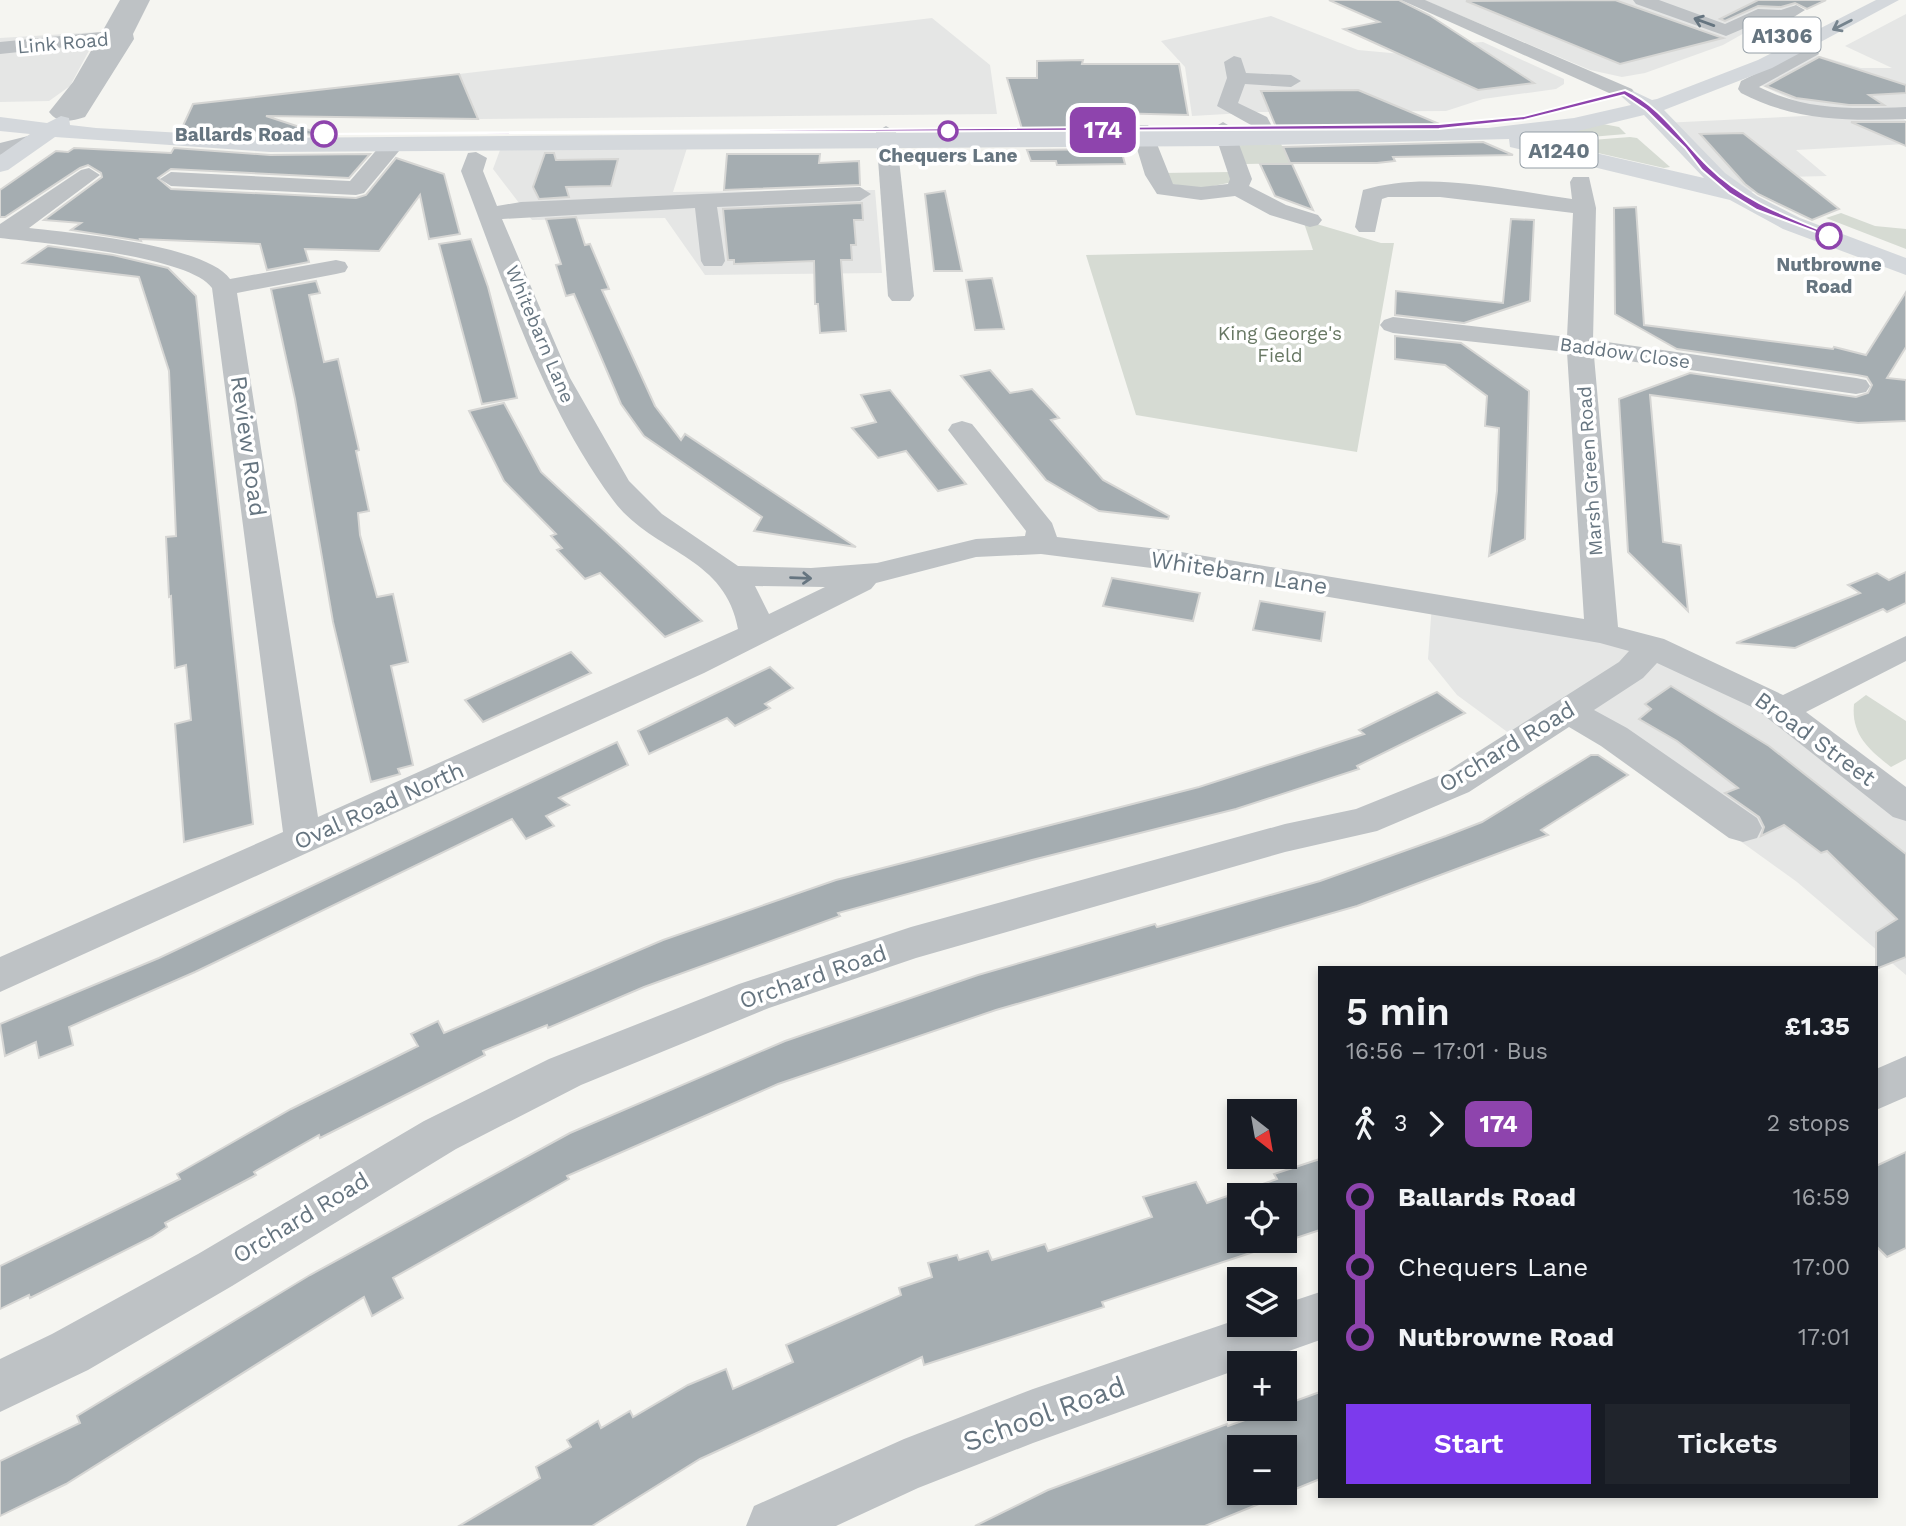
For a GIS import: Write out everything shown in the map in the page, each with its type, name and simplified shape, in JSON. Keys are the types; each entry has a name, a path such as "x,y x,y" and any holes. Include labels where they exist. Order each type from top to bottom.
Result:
{"main road":[{"name":"A1306","path":"1266,133 1460,136 1558,128 1626,103 1658,84 1724,63 1850,0"},
{"name":"A1306","path":"0,112 60,123 270,145 1225,134 1485,123 1626,103 1649,108 1741,75 1891,0"},
{"name":"A1240","path":"1626,103 1662,144 1705,168 1741,197"},
{"name":"A1240","path":"1649,108 1705,168"},
{"name":"A1306","path":"0,124 60,123 282,133 887,137"},
{"path":"0,165 60,123"},
{"name":"A1240","path":"1460,136 1528,144 1674,177 1741,197 1774,214 1906,267"}],"street":[{"path":"60,123 83,107 120,38 129,0"},
{"path":"120,38 141,0"},
{"path":"120,38 135,33 151,0"},
{"path":"1410,0 1626,103"},
{"path":"1642,0 1726,30 1764,13 1783,16 1802,6"},
{"name":"Link Road","path":"0,48 120,38"},
{"path":"1794,50 1810,54 1754,88 1781,119 1906,113"},
{"path":"1266,133 1260,121 1227,106 1236,70 1291,81"},
{"path":"1143,134 1156,175 1165,189 1179,192 1214,192 1237,188 1278,210 1310,220"},
{"path":"1225,134 1241,179 1237,188"},
{"path":"887,137 901,296"},
{"path":"0,149 32,141"},
{"path":"171,180 356,188 393,145"},
{"name":"Whitebarn Lane","path":"476,158 472,171 562,393 605,465 634,506 733,575 755,617 756,634 877,573"},
{"path":"4,232 89,175"},
{"name":"Marsh Green Road","path":"1367,227 1371,195 1387,189 1583,195 1580,346 1602,633"},
{"path":"490,214 521,209 860,194"},
{"path":"705,200 713,261"},
{"path":"51,238 77,214"},
{"path":"4,232 185,260 215,275 224,288 336,267"},
{"name":"Review Road","path":"224,288 300,826 306,839"},
{"name":"Baddow Close","path":"1393,325 1580,346 1856,386"},
{"path":"962,430 1041,530 1041,545"},
{"name":"Whitebarn Lane","path":"733,575 811,578 877,573 976,548 1041,545 1175,561 1602,633"},
{"name":"Broad Street","path":"1602,633 1652,647 1721,677 1781,710 1906,807"},
{"name":"Oval Road North","path":"0,975 756,634"},
{"name":"Orchard Road","path":"0,1386 70,1352 215,1270 440,1135 565,1072 754,996 911,943 1285,838 1363,821 1456,783 1631,670 1652,647"},
{"path":"1781,710 1906,647"},
{"path":"1569,711 1614,737 1743,828"},
{"path":"1878,1090 1906,1075"},
{"name":"School Road","path":"774,1526 904,1466 1020,1421 1318,1317"}],"shaded area":[{"path":"1424,0 1803,0 1723,45 1645,73 1622,77 1590,70"},
{"path":"1906,14 1906,113 1896,113 1906,121 1906,144 1796,150 1827,176 1784,177 1741,197 1663,123 1826,115 1754,82 1813,54 1861,68 1892,68 1845,46"},
{"path":"1271,16 1358,50 1402,54 1430,45 1483,42 1564,79 1564,84 1556,89 1483,99 1446,111 1261,112 1192,116 1185,67 1161,41"},
{"path":"932,18 990,65 997,114 478,119 459,74"},
{"path":"99,32 70,86 49,101 0,102 0,38"},
{"path":"687,148 673,192 875,190 882,273 705,275 665,218 532,220 493,169 500,150"},
{"path":"1432,604 1602,633 1721,677 1906,807 1906,975 1797,882 1564,714 1521,742 1457,695 1428,659"}],"green space":[{"path":"1603,124 1619,127 1626,134 1555,140 1559,132"},
{"path":"1637,138 1670,167 1664,168 1554,143"},
{"path":"1281,144 1291,163 1246,164 1237,145"},
{"path":"1230,172 1233,182 1198,189 1168,183 1162,173"},
{"path":"1841,213 1875,226 1906,229 1906,249 1826,218"},
{"name":"King George's Field","path":"1303,220 1381,243 1394,243 1357,452 1136,415 1086,255 1313,250"},
{"path":"1866,695 1906,721 1906,759 1891,767 1868,747 1855,724 1854,704"}],"building":[{"path":"1329,0 1399,0 1429,15 1534,83 1478,90 1344,29 1379,22"},
{"path":"1615,0 1723,38 1620,64 1466,1"},
{"path":"1758,0 1826,0 1807,9 1795,3 1781,7 1758,6 1725,21 1720,19"},
{"path":"1819,57 1906,85 1906,93 1869,95 1884,105 1849,105 1796,98 1766,86"},
{"path":"1083,60 1082,64 1179,64 1188,115 1112,113 1116,128 1022,129 1007,78 1037,78 1037,61"},
{"path":"459,74 478,119 266,116 324,135 181,130 193,104"},
{"path":"1358,90 1444,126 1276,127 1261,91"},
{"path":"1851,122 1906,122 1906,146"},
{"path":"1743,133 1839,209 1812,220 1758,194 1745,184 1700,134"},
{"path":"1483,142 1513,155 1393,157 1395,161 1377,163 1290,163 1283,147"},
{"path":"74,148 171,153 174,148 270,155 370,154 349,178 171,169 158,178 171,189 356,198 366,195 396,158 444,174 460,234 429,239 420,195 379,251 305,249 309,262 267,270 260,244 140,239 141,241 71,230 81,223 44,220 102,177 101,173 88,165 5,217 0,217 0,190 56,151 68,152"},
{"path":"1121,149 1125,164 1057,165 1056,161 1031,161 1027,150"},
{"path":"545,153 554,153 556,160 618,159 611,186 566,187 569,197 539,199 533,187"},
{"path":"727,154 820,154 819,163 859,161 860,185 724,190"},
{"path":"1260,164 1292,164 1313,210 1275,196"},
{"path":"945,191 962,271 934,271 925,194"},
{"path":"862,203 863,220 854,220 856,245 851,245 852,260 841,260 846,331 820,333 818,304 815,304 814,261 734,264 734,260 728,260 723,209"},
{"path":"1636,207 1644,325 1833,349 1834,347 1866,355 1906,292 1906,347 1887,378 1906,380 1906,421 1858,423 1650,395 1663,542 1681,545 1688,611 1628,552 1619,399 1690,373 1856,397 1868,393 1872,385 1867,377 1857,375 1677,349 1615,314 1614,208"},
{"path":"576,217 585,245 590,244 609,289 602,290 655,406 681,440 685,434 856,547 754,531 762,517 644,436 621,404 574,294 566,296 556,265 561,264 546,219"},
{"path":"1511,219 1534,220 1530,301 1464,323 1395,315 1396,291 1503,303"},
{"path":"471,239 488,287 517,398 482,404 439,244"},
{"path":"48,246 113,255 168,268 196,296 253,824 184,842 175,724 191,720 186,665 175,668 171,596 169,597 166,537 176,536 169,371 139,277 23,263"},
{"path":"992,278 1004,329 975,330 966,280"},
{"path":"316,281 320,293 309,295 324,362 338,359 359,450 356,451 369,511 358,513 360,535 377,597 393,594 408,662 391,666 413,765 398,769 400,774 371,782 333,622 295,399 271,289"},
{"path":"1395,336 1461,343 1529,391 1525,539 1489,556 1497,491 1499,428 1485,426 1487,396 1445,365 1395,359"},
{"path":"990,370 1010,393 1032,389 1059,418 1051,420 1103,480 1169,516 1168,519 1099,511 1046,480 961,376"},
{"path":"890,390 966,484 938,491 906,451 878,458 852,428 876,422 861,395"},
{"path":"504,403 541,472 702,621 665,637 600,573 585,579 557,550 562,548 551,536 556,534 504,481 469,411"},
{"path":"1906,572 1906,603 1887,612 1883,609 1795,648 1736,643 1860,593 1848,585 1877,573 1889,580"},
{"path":"1112,578 1200,593 1193,621 1103,606"},
{"path":"1260,601 1325,612 1321,641 1253,630"},
{"path":"571,652 591,673 483,722 465,700"},
{"path":"770,667 793,688 765,704 770,708 735,726 727,718 649,754 638,731"},
{"path":"1671,686 1769,746 1906,854 1906,957 1878,968 1876,932 1897,919 1827,851 1821,853 1784,825 1761,836 1764,827 1759,817 1725,793 1738,788 1677,741 1639,719 1651,709 1645,704"},
{"path":"1437,692 1465,713 1357,766 1359,769 1236,809 1032,860 838,913 840,916 644,987 548,1028 547,1025 483,1051 485,1055 320,1138 319,1135 254,1172 256,1175 165,1223 167,1227 152,1237 30,1298 29,1295 0,1309 0,1266 180,1179 177,1174 291,1109 418,1046 411,1034 438,1021 444,1033 663,940 836,880 1199,787 1364,734 1359,730"},
{"path":"617,742 628,765 559,798 569,805 546,816 554,826 526,839 512,819 195,972 69,1027 73,1045 39,1058 36,1042 5,1056 0,1024 159,958"},
{"path":"1591,755 1598,755 1628,775 1541,830 1548,835 1357,906 996,1010 778,1084 567,1176 569,1179 393,1278 403,1298 372,1316 364,1297 66,1484 0,1516 0,1461 80,1423 77,1416 310,1275 570,1133 785,1041 978,975 1155,924 1157,927 1320,881 1446,836 1482,822"},
{"path":"1906,1152 1906,1248 1887,1257 1878,1248 1878,1165"},
{"path":"1318,1160 1318,1231 1297,1238 1297,1183 1265,1183 1277,1179 1274,1174 1297,1169 1297,1166"},
{"path":"1196,1182 1207,1203 1227,1196 1227,1253 1250,1253 1102,1302 1104,1307 924,1365 922,1357 700,1459 592,1526 459,1526 540,1478 536,1467 571,1447 567,1440 598,1421 601,1428 630,1411 633,1417 688,1385 726,1369 733,1389 793,1362 786,1345 901,1295 899,1288 932,1277 928,1263 957,1255 959,1260 988,1251 992,1260 1045,1244 1048,1251 1152,1217 1143,1197"},
{"path":"1318,1393 1318,1480 1297,1488 1297,1435 1227,1435 1227,1505 1256,1505 1205,1526 975,1526 1048,1490 1227,1424 1228,1426 1242,1421 1297,1421 1297,1400"}],"bus line":[{"name":"174","path":"324,134 1439,127 1524,118 1625,93 1649,108 1705,168 1732,191 1760,208 1829,236"}],"place":[{"name":"Chequers Lane","path":"948,131"},
{"name":"Ballards Road","path":"324,134"},
{"name":"Nutbrowne Road","path":"1829,236"}]}
